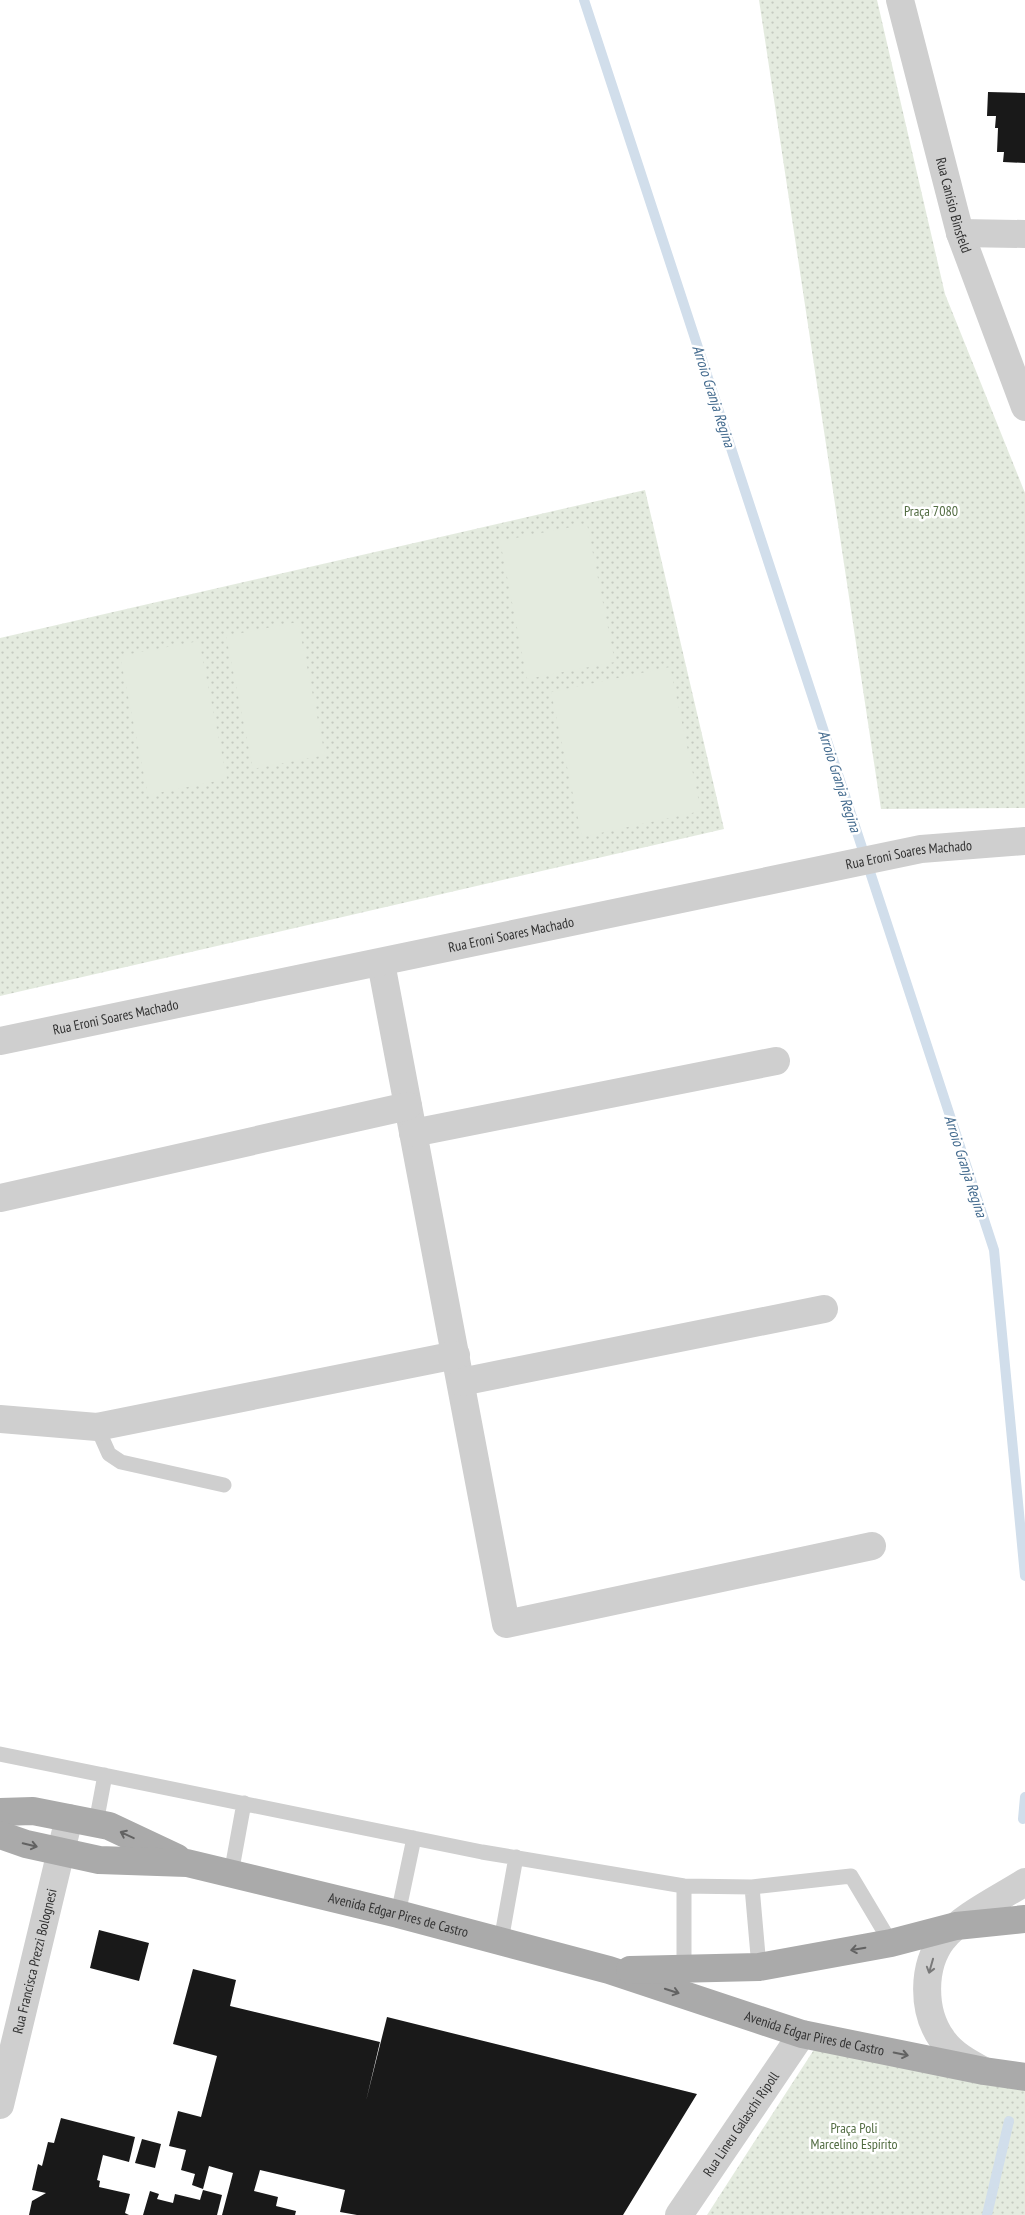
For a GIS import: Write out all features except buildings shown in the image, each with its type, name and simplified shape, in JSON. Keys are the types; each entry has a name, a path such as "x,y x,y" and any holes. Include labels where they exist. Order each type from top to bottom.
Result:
{"main road":[{"name":"Avenida Edgar Pires de Castro","path":"0,1812 33,1811 109,1826 187,1863 398,1914 609,1970 802,2034 1025,2078"},
{"name":"Avenida Edgar Pires de Castro","path":"0,1835 26,1844 99,1860 187,1863"},
{"name":"Avenida Edgar Pires de Castro","path":"609,1970 759,1967 891,1943 956,1926 1025,1919"}],"street":[{"name":"Rua Canísio Binsfeld","path":"900,0 960,233 1025,407"},
{"path":"960,233 1025,234"},
{"name":"Rua Eroni Soares Machado","path":"0,1041 921,849 1025,841"},
{"path":"381,963 506,1624 872,1546"},
{"path":"413,1133 776,1061"},
{"path":"0,1198 408,1106"},
{"path":"460,1382 824,1309"},
{"path":"0,1419 98,1427 456,1355"},
{"name":"Rua Francisca Prezzi Bolognesi","path":"0,2105 69,1818"},
{"path":"984,2071 962,2059 942,2040 930,2018 926,1991 930,1964 942,1940 956,1926 1025,1882"},
{"name":"Rua Lineu Galaschi Ripoll","path":"679,2215 802,2034"}],"lane":[{"path":"98,1427 109,1454 121,1462 224,1485"},
{"path":"0,1754 414,1838 684,1886 752,1887 851,1876 891,1943"},
{"path":"96,1824 105,1775"},
{"path":"231,1874 244,1803"},
{"path":"398,1914 414,1838"},
{"path":"502,1941 516,1857"},
{"path":"684,1886 684,1969"},
{"path":"752,1887 759,1967"}],"green space":[{"name":"Praça 7080","path":"759,0 877,0 945,294 1025,493 1025,808 881,809"},
{"path":"645,490 724,829 0,996 0,638"},
{"path":"587,524 615,662 527,679 500,541"},
{"path":"298,622 325,755 253,769 226,636"},
{"path":"199,641 227,779 148,795 120,656"},
{"path":"670,667 701,811 582,837 551,692"},
{"name":"Praça Poli Marcelino Espírito","path":"815,2048 1025,2085 1025,2215 707,2215"}],"waterway":[{"name":"Arroio Granja Regina","path":"584,0 994,1250 1025,1576"},
{"name":"Arroio Granja Regina","path":"1023,1819 1025,1797"},
{"name":"Arroio Granja Regina","path":"987,2215 1009,2121"}]}
